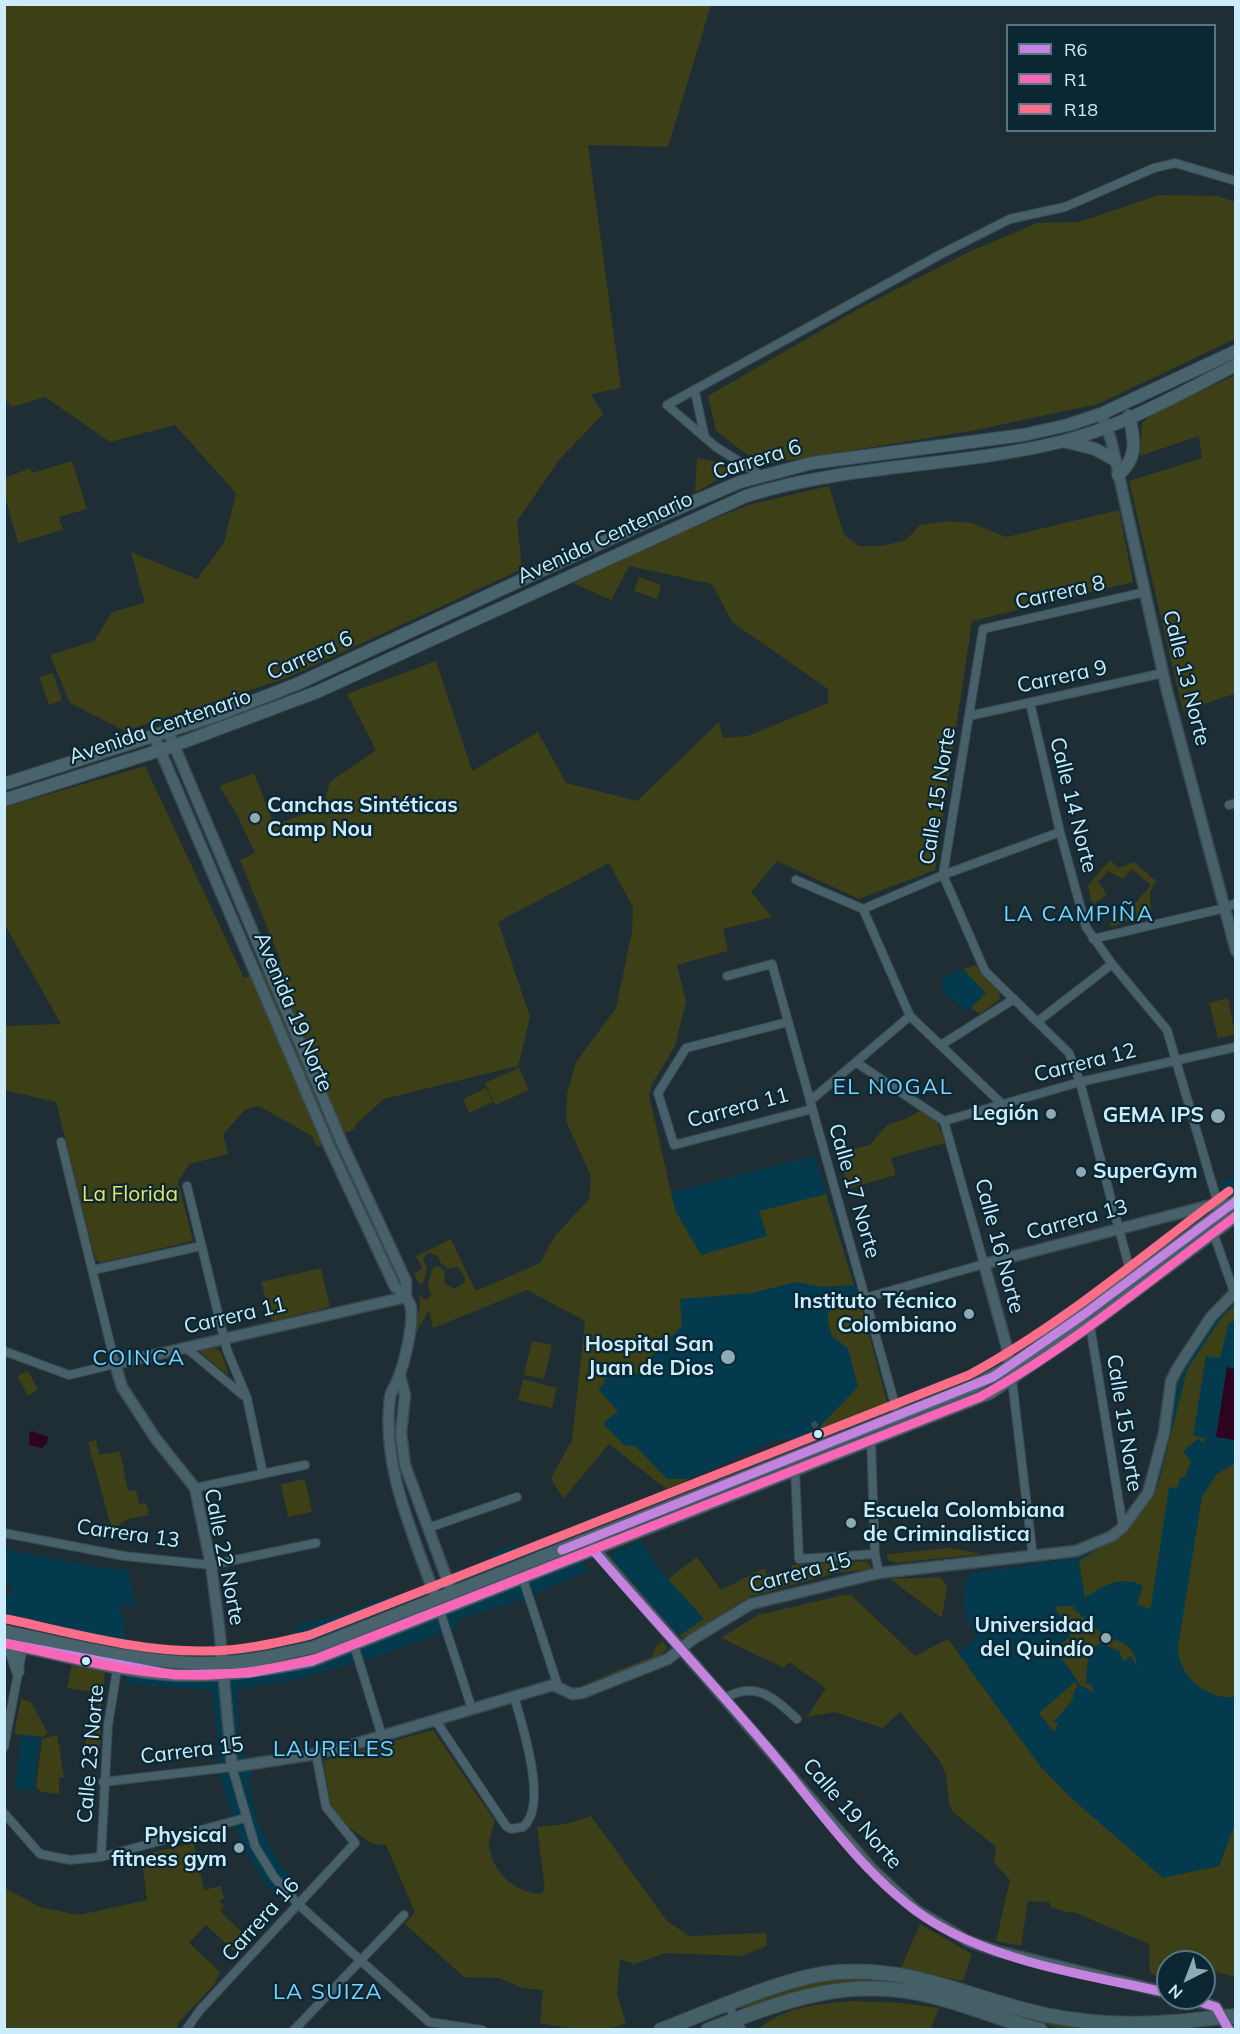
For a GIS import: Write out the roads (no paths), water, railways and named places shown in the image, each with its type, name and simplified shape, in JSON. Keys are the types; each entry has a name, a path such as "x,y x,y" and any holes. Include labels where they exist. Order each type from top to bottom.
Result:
{"main road":[{"name":"Carrera 6","path":"4,784 154,736 297,684 651,520 740,482 812,463 1023,435 1101,414 1236,351"},
{"name":"Avenida Centenario","path":"4,801 173,746 316,692 746,496 817,477 1063,442 1107,429 1129,416 1236,365"},
{"path":"1118,475 1130,464 1133,452 1129,416"},
{"path":"1063,442 1090,447 1115,460"},
{"path":"223,1668 314,1647 523,1579 590,1545 899,1422 1009,1367 1132,1278 1228,1203"},
{"path":"4,1644 119,1660 191,1663 249,1673 312,1661 354,1645 438,1605 452,1593 590,1545 871,1440 899,1422 990,1393 1090,1325 1236,1216"},
{"path":"4,1631 119,1660"},
{"path":"4,1644 12,1653 18,1671"},
{"path":"661,2030 810,1976 862,1971 908,1975 935,1981 1024,2010 1087,2021 1120,2024 1230,2020"},
{"path":"708,2030 738,2024 815,1994 838,1989 873,1988 931,1996 1040,2030"}],"street":[{"path":"762,476 706,439 668,405 943,253 1010,219 1065,207 1154,168 1175,163 1236,181"},
{"path":"695,392 706,439"},
{"name":"Calle 13 Norte","path":"1101,414 1115,460 1163,673 1236,951"},
{"name":"Carrera 8","path":"983,629 1145,592"},
{"name":"Calle 15 Norte","path":"983,629 943,875 985,971 1069,1053 1080,1082 1132,1278"},
{"name":"Carrera 9","path":"969,716 1163,673"},
{"name":"Calle 14 Norte","path":"1030,703 1059,832 1086,927 1093,939 1167,1030 1228,1203"},
{"name":"Avenida 19 Norte","path":"168,731 342,1143 406,1281 406,1297 412,1319 400,1375 391,1393 387,1433 390,1461 438,1605"},
{"name":"Avenida 19 Norte","path":"154,736 330,1148 395,1287 406,1297"},
{"path":"863,909 943,875 1059,832"},
{"path":"796,880 863,909 910,1016 1002,1104"},
{"path":"1093,939 1225,908 1236,903"},
{"path":"1037,1022 1112,963"},
{"name":"Calle 17 Norte","path":"727,976 772,964 899,1422"},
{"path":"941,1045 1014,999"},
{"name":"Carrera 11","path":"788,1022 686,1048 658,1093 674,1145 811,1105 910,1016"},
{"name":"Carrera 12","path":"944,1121 1080,1082 1236,1047"},
{"path":"857,1063 944,1121"},
{"name":"Calle 16 Norte","path":"944,1121 1007,1347 1033,1557"},
{"name":"Calle 22 Norte","path":"61,1142 122,1387 156,1439 195,1488 211,1565 232,1767 245,1818 264,1863 299,1905 429,2022"},
{"path":"187,1185 224,1338 247,1398 263,1474"},
{"name":"Carrera 13","path":"865,1298 984,1264 1228,1203"},
{"path":"1213,1232 1235,1292"},
{"path":"93,1270 201,1246"},
{"name":"Carrera 15","path":"103,1782 232,1767 316,1754 553,1685 572,1694 582,1693 668,1659 751,1604 879,1573 1076,1551 1112,1536 1123,1527 1148,1493 1154,1479 1171,1381 1211,1317 1235,1292"},
{"name":"Carrera 11","path":"4,1351 69,1375 406,1297"},
{"name":"Calle 15 Norte","path":"1090,1325 1123,1527"},
{"path":"185,1347 247,1398"},
{"name":"Avenida 19 Norte","path":"400,1375 405,1395 401,1433 405,1465 452,1593"},
{"path":"871,1440 875,1554 879,1573"},
{"path":"195,1488 304,1465"},
{"name":"Carrera 15","path":"795,1469 799,1559 875,1554"},
{"path":"428,1528 517,1497"},
{"name":"Carrera 13","path":"4,1533 124,1556 211,1565 316,1543"},
{"name":"Calle 19 Norte","path":"590,1545 873,1870 916,1910 939,1926 998,1951 1156,1990"},
{"path":"523,1579 558,1686"},
{"path":"438,1605 472,1709"},
{"path":"354,1645 382,1736"},
{"path":"4,1747 23,1647"},
{"name":"Calle 23 Norte","path":"101,1857 103,1782 108,1725 119,1660"},
{"path":"725,1698 738,1690 765,1694 797,1719"},
{"path":"435,1721 506,1826 511,1829 523,1827 530,1817 533,1765 514,1696"},
{"name":"Carrera 16","path":"186,2030 193,2019 355,1843 326,1807 316,1754"},
{"path":"4,1813 40,1854 81,1860 101,1857 245,1818"},
{"path":"294,2030 404,1915"},
{"path":"729,2004 738,2024"},
{"path":"1216,2007 1230,2020"},
{"path":"423,2030 429,2022 482,2030"}],"tunnel":[{"path":"813,1422 828,1445"}],"place":[{"name":"Canchas Sintéticas Camp Nou","path":"255,818"},
{"name":"Legión","path":"1051,1114"},
{"name":"GEMA IPS","path":"1218,1116"},
{"name":"SuperGym","path":"1081,1172"},
{"name":"Instituto Técnico Colombiano","path":"969,1314"},
{"name":"Hospital San Juan de Dios","path":"728,1357"},
{"name":"Escuela Colombiana de Criminalistica","path":"851,1523"},
{"name":"Universidad del Quindío","path":"1106,1638"},
{"name":"Physical fitness gym","path":"239,1848"}],"district":[{"name":"LA CAMPIÑA","path":"1079,914"},
{"name":"EL NOGAL","path":"893,1087"},
{"name":"COINCA","path":"139,1358"},
{"name":"LAURELES","path":"334,1749"},
{"name":"LA SUIZA","path":"328,1992"}],"park label":[{"name":"La Florida","path":"130,1195"}]}
